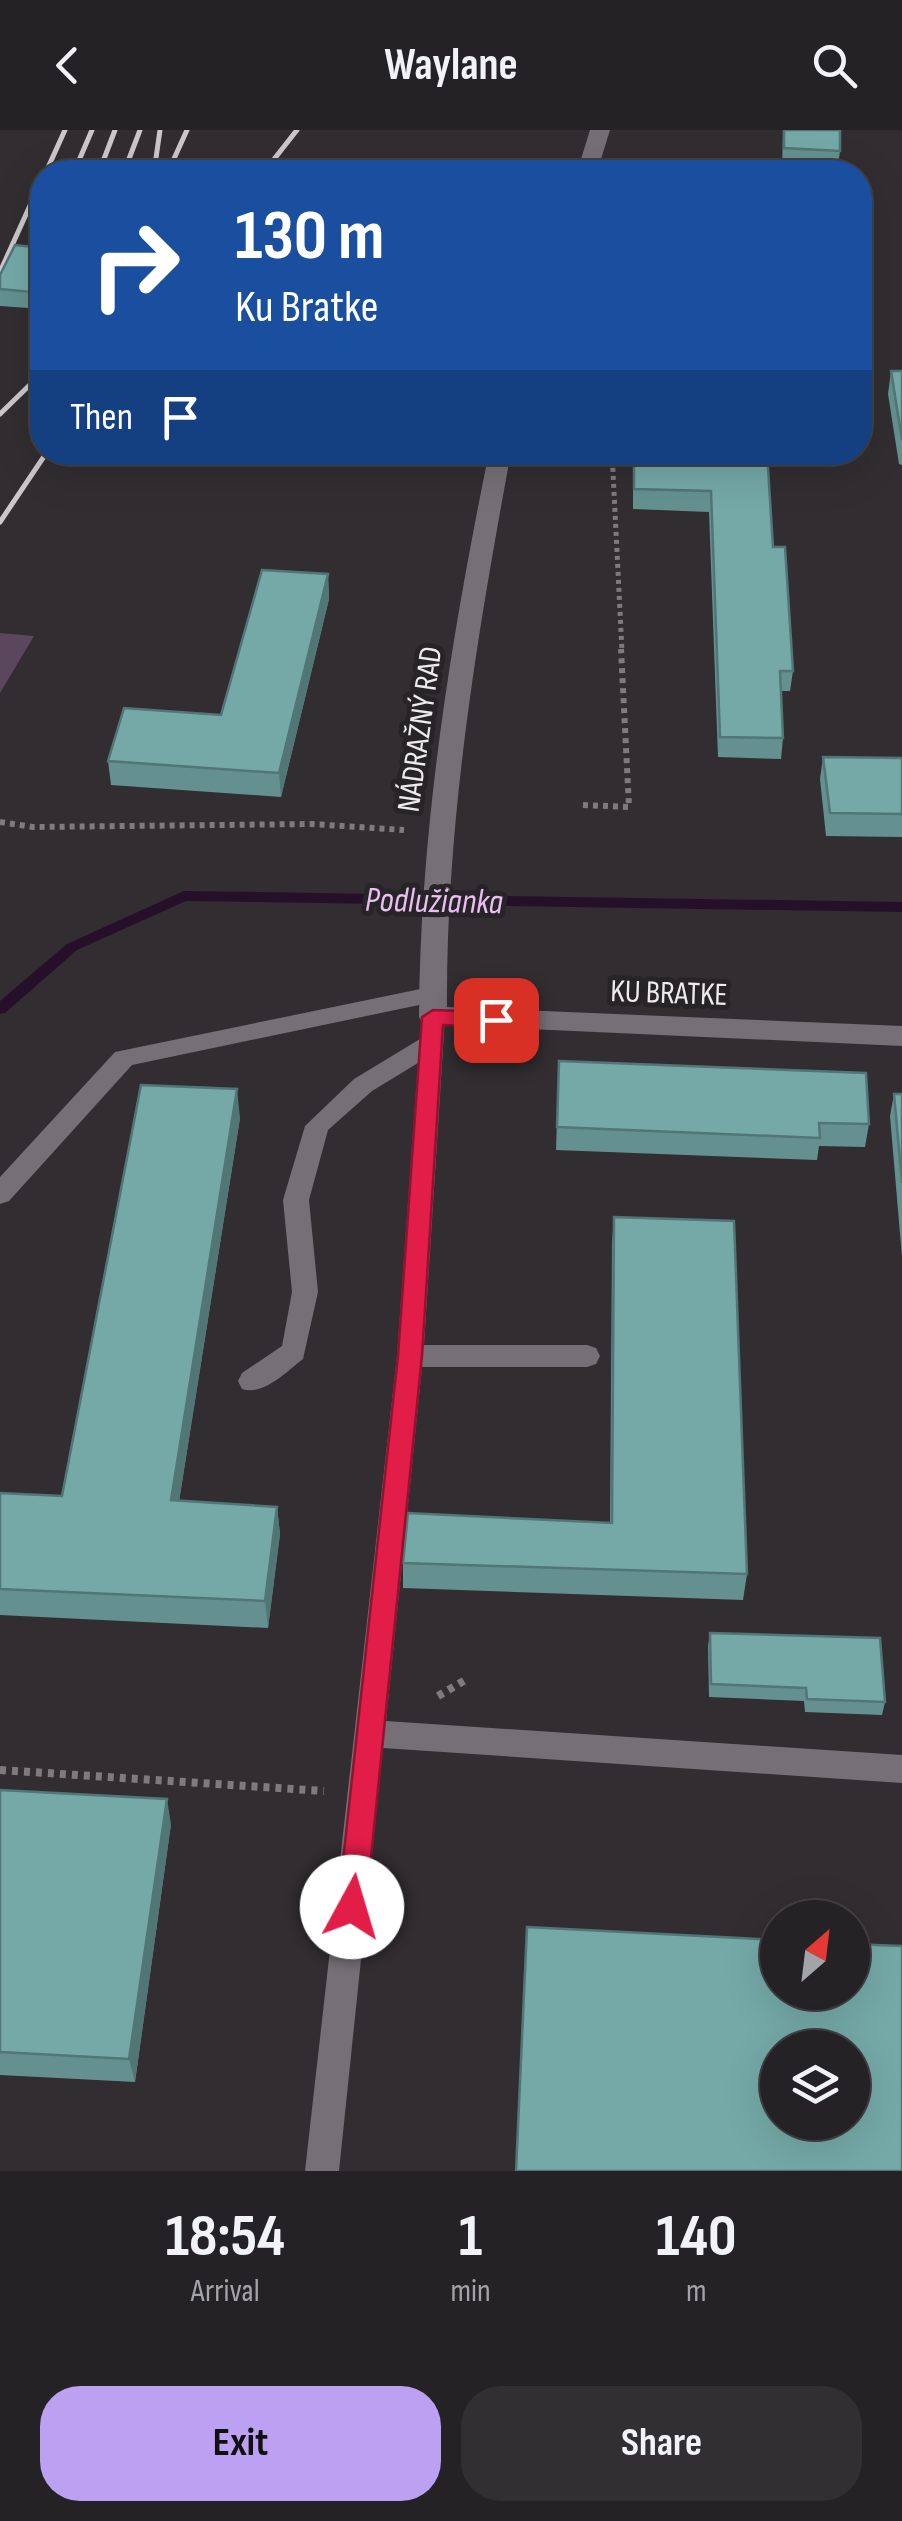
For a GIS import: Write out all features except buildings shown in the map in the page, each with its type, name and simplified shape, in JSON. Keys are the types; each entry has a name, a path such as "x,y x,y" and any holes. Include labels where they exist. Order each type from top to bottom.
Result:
{"street":[{"path":"591,160 600,130"},
{"name":"NÁDRAŽNÝ RAD","path":"433,1018 433,933 440,832 473,591 497,465"},
{"name":"KU BRATKE","path":"433,1018 902,1036"}],"lane":[{"path":"0,1194 124,1058 433,1018"},
{"path":"322,2171 410,1356 433,1018"},
{"path":"252,1382 294,1350 305,1292 296,1200 317,1126 433,1018"},
{"path":"410,1356 587,1356"},
{"path":"370,1734 902,1768"}],"path":[{"path":"583,804 629,808 613,465"},
{"path":"0,822 32,827 312,824 440,832"},
{"path":"0,1770 365,1794"}],"shaded area":[{"path":"0,633 34,636 0,693"}],"waterway":[{"name":"Podlužianka","path":"0,1009 72,947 184,896 902,907"}],"railway":[{"path":"51,160 65,130"},
{"path":"79,160 92,130"},
{"path":"104,160 115,130"},
{"path":"129,160 140,130"},
{"path":"156,160 160,130"},
{"path":"173,160 187,130"},
{"path":"273,160 297,130"},
{"path":"0,272 30,206"},
{"path":"0,414 30,385"},
{"path":"0,522 38,465"}],"route":[{"path":"352,1907 410,1356 433,1017 496,1020"}]}
